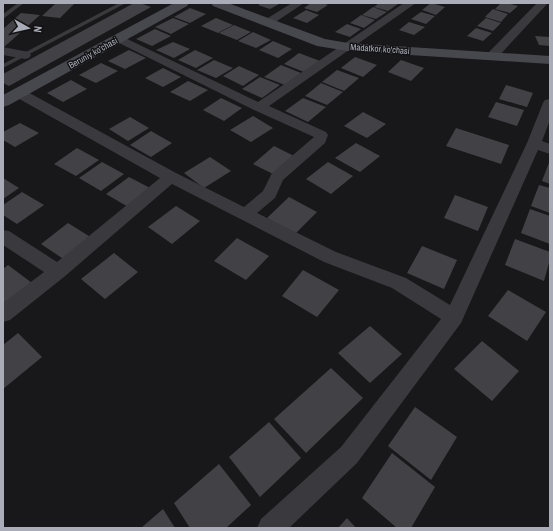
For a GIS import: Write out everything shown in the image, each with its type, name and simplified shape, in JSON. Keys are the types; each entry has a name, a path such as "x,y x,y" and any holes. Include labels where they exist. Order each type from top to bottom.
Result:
{"street":[{"name":"Beruniy ko'chasi","path":"9,96 119,39 183,3"},
{"name":"Madatkor ko'chasi","path":"217,3 322,43 348,47 550,60"},
{"path":"267,23 299,3"},
{"path":"259,107 411,3"},
{"path":"492,56 544,6"},
{"path":"119,39 259,107 321,135 320,140 277,177 269,194 246,214"},
{"path":"3,51 25,54"},
{"path":"9,96 330,257 399,283 454,317"},
{"path":"270,528 349,455 454,317 542,146 550,103"},
{"path":"3,314 58,272 171,177"},
{"path":"3,236 58,272"}],"lane":[{"path":"3,17 22,3"},
{"path":"3,66 123,3"}],"building":[{"path":"56,3 75,3 60,18 42,16"},
{"path":"134,3 140,3 151,7 9,86 3,83 3,74"},
{"path":"262,3 281,3 270,9 258,5"},
{"path":"311,3 323,3 328,5 317,12 304,8"},
{"path":"379,3 398,4 388,11 374,7"},
{"path":"431,3 445,7 436,15 422,10"},
{"path":"501,3 518,6 510,13 495,9"},
{"path":"373,7 387,12 376,19 362,15"},
{"path":"190,8 206,14 190,23 174,17"},
{"path":"493,9 508,14 501,22 485,17"},
{"path":"306,10 319,15 307,23 293,18"},
{"path":"421,12 435,16 426,24 411,19"},
{"path":"21,13 40,15 3,48 3,29"},
{"path":"361,15 375,20 364,28 350,23"},
{"path":"173,18 189,24 171,34 155,27"},
{"path":"216,18 233,25 218,33 201,26"},
{"path":"486,18 501,23 493,31 477,26"},
{"path":"409,22 425,27 414,35 399,30"},
{"path":"347,24 361,29 350,37 335,32"},
{"path":"234,25 251,32 237,40 219,33"},
{"path":"476,28 492,33 483,41 467,36"},
{"path":"155,29 171,36 152,46 136,39"},
{"path":"253,32 271,40 256,48 238,41"},
{"path":"535,36 550,37 550,46 539,45"},
{"path":"273,41 292,49 278,58 259,50"},
{"path":"173,42 190,49 174,58 156,50"},
{"path":"129,50 146,58 125,69 108,61"},
{"path":"195,50 213,58 196,68 178,60"},
{"path":"299,53 320,61 304,72 284,64"},
{"path":"355,57 377,65 363,77 341,68"},
{"path":"214,60 233,68 216,78 197,70"},
{"path":"401,60 424,68 411,81 388,72"},
{"path":"101,63 118,71 96,83 79,75"},
{"path":"281,65 301,73 285,85 264,77"},
{"path":"239,66 259,75 243,86 223,76"},
{"path":"163,68 181,77 163,87 145,78"},
{"path":"337,70 359,78 344,91 322,82"},
{"path":"260,77 280,85 262,98 242,89"},
{"path":"71,80 87,89 63,102 47,93"},
{"path":"188,81 208,90 190,101 170,92"},
{"path":"321,83 343,92 327,105 305,96"},
{"path":"506,85 533,93 527,107 499,99"},
{"path":"221,98 242,108 224,121 203,110"},
{"path":"303,98 326,107 308,122 285,111"},
{"path":"496,102 524,110 517,126 488,117"},
{"path":"363,112 386,124 367,138 344,126"},
{"path":"253,116 273,128 251,142 230,130"},
{"path":"130,117 149,128 128,141 109,129"},
{"path":"20,123 39,133 15,147 3,140 3,132"},
{"path":"456,128 509,145 501,164 446,146"},
{"path":"151,131 172,143 151,157 130,145"},
{"path":"356,143 380,156 360,172 335,158"},
{"path":"274,146 298,158 277,176 253,164"},
{"path":"77,148 99,160 76,176 54,164"},
{"path":"210,157 231,171 204,188 184,173"},
{"path":"550,160 550,184 542,181"},
{"path":"102,162 124,174 101,191 79,178"},
{"path":"328,162 353,176 331,194 306,179"},
{"path":"129,177 152,189 130,208 106,194"},
{"path":"3,178 19,188 3,199"},
{"path":"539,185 550,188 550,213 531,206"},
{"path":"22,192 44,205 17,224 3,215 3,205"},
{"path":"455,195 488,207 478,231 444,218"},
{"path":"289,197 317,212 295,234 267,218"},
{"path":"176,206 200,221 172,244 148,227"},
{"path":"530,209 550,216 550,244 521,233"},
{"path":"68,223 92,238 65,260 41,244"},
{"path":"237,238 269,256 246,280 214,261"},
{"path":"515,239 550,252 550,259 544,281 505,265"},
{"path":"422,246 457,260 444,289 407,273"},
{"path":"114,253 138,272 105,299 81,279"},
{"path":"8,265 32,283 3,306 3,269"},
{"path":"303,270 339,290 317,317 282,296"},
{"path":"508,290 546,312 527,341 488,316"},
{"path":"370,326 402,354 370,383 338,353"},
{"path":"18,333 42,357 3,389 3,345"},
{"path":"482,341 519,371 492,401 454,369"},
{"path":"331,368 363,398 306,453 274,419"},
{"path":"415,407 457,437 431,480 388,446"},
{"path":"269,422 301,458 260,497 229,457"},
{"path":"392,453 435,487 411,528 397,528 362,498"},
{"path":"219,464 251,505 226,528 190,528 174,503"},
{"path":"163,509 175,528 141,528"},
{"path":"347,518 356,528 338,528"}]}
